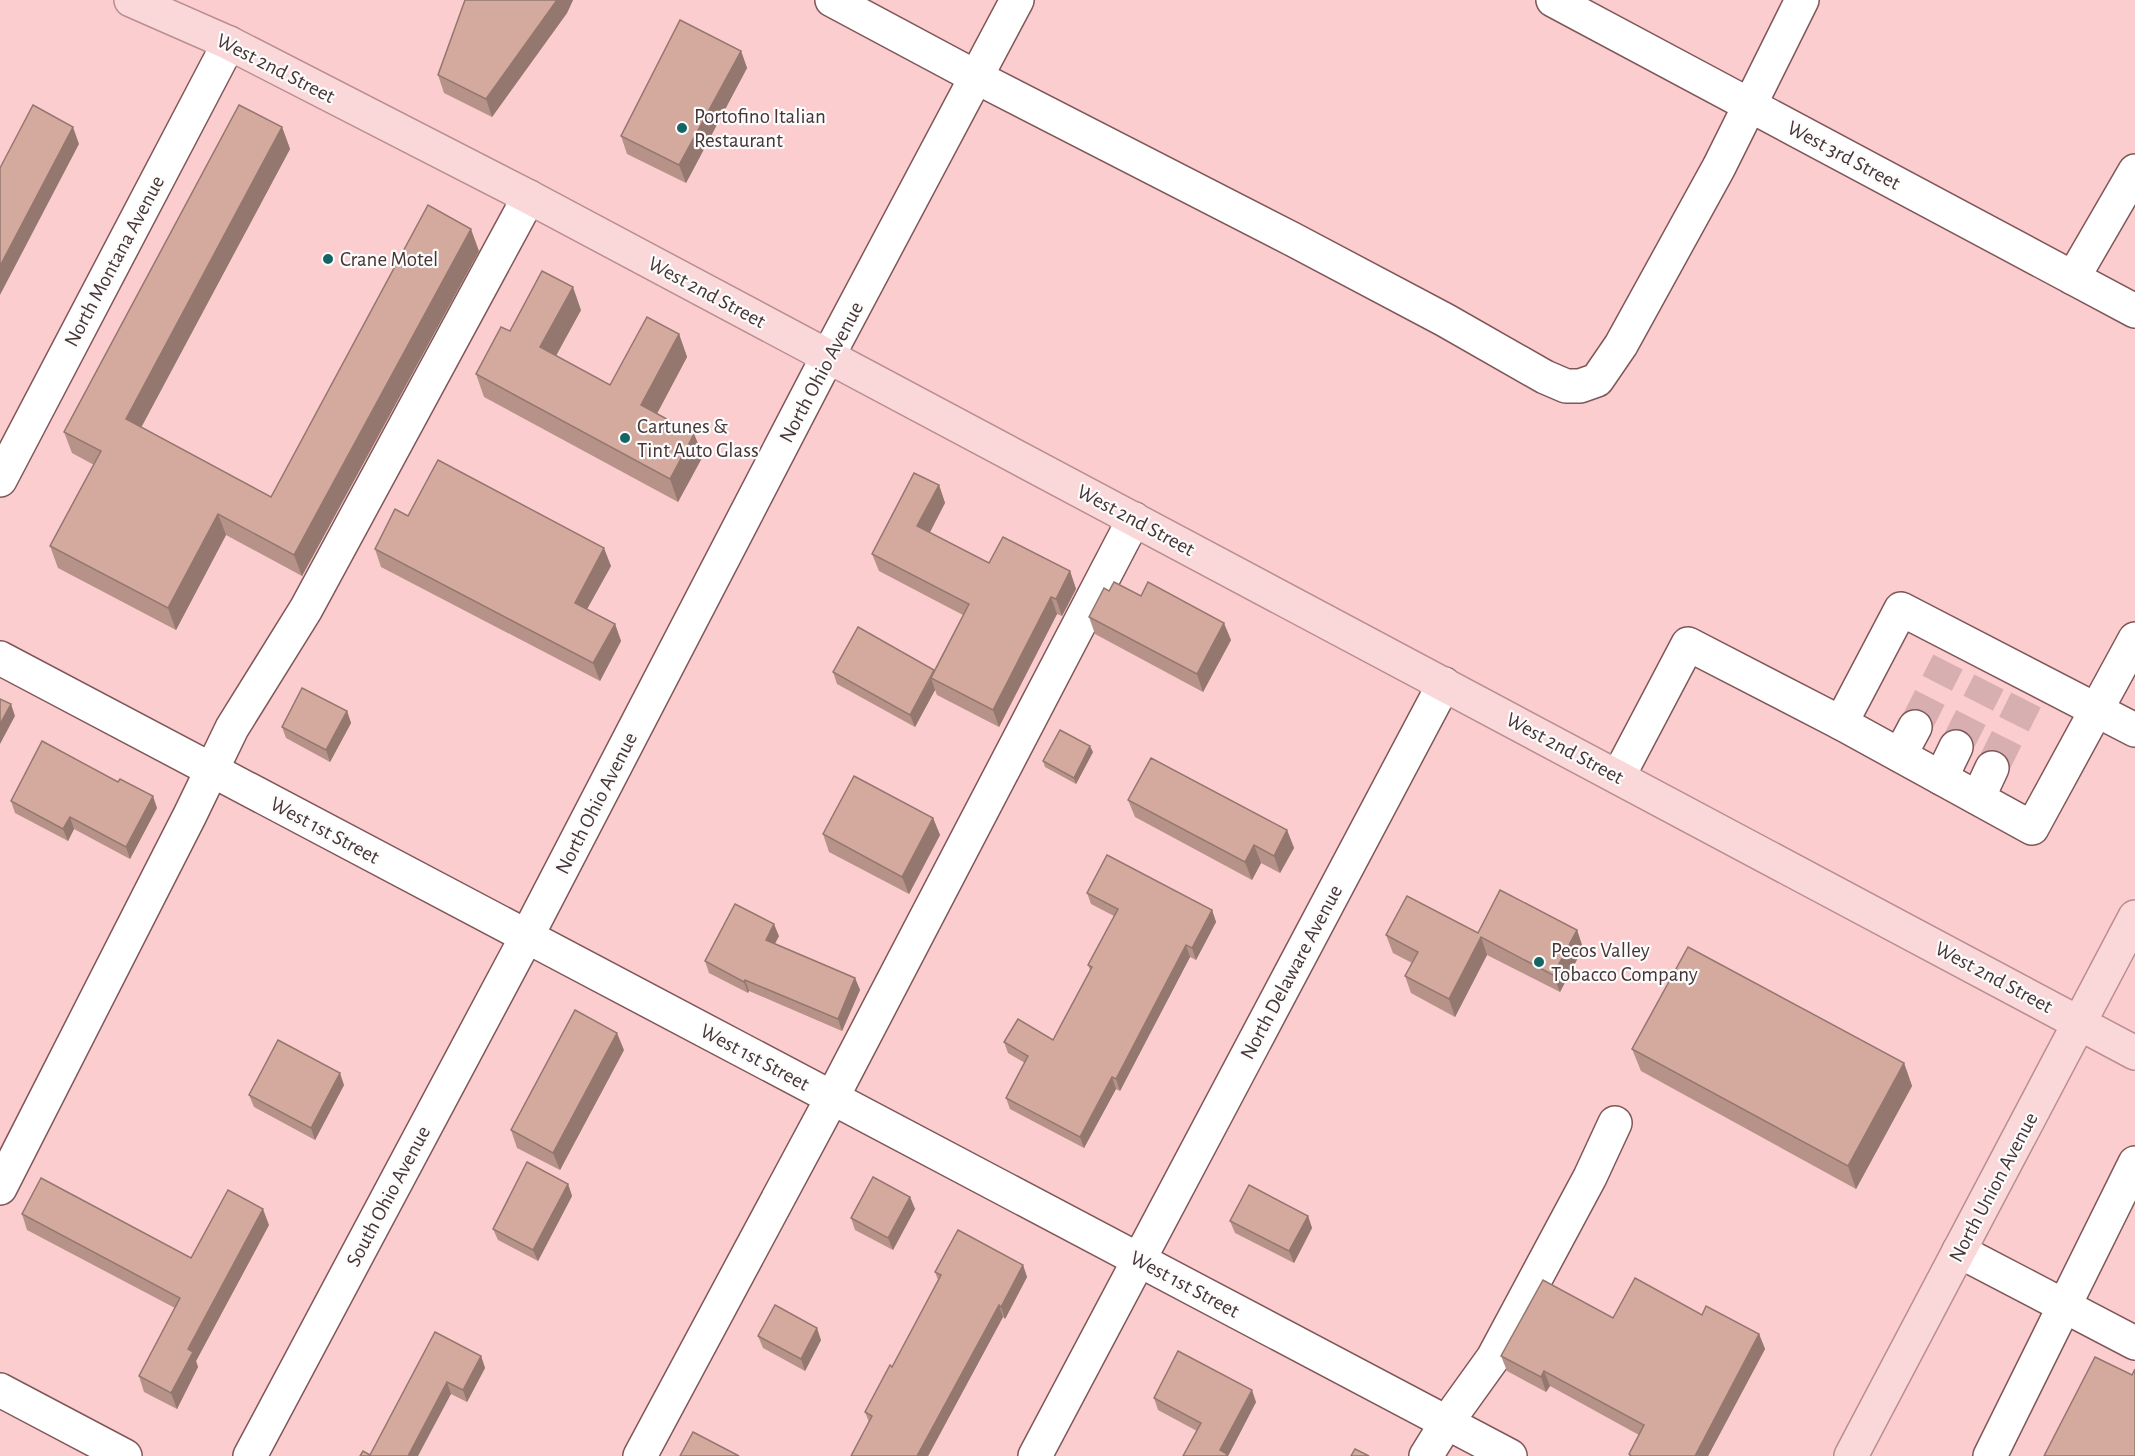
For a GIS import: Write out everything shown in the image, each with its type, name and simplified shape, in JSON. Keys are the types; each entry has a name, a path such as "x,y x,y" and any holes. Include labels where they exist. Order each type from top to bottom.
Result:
{"main road":[{"name":"West 2nd Street","path":"131,0 229,43 529,197 2135,1053"},
{"name":"North Union Avenue","path":"1851,1456 2135,917"}],"street":[{"path":"832,0 976,77 1292,239 1566,386 1580,386 1597,380 1621,345 1719,166 1802,0"},
{"name":"North Ohio Avenue","path":"527,936 828,356 1017,0"},
{"name":"West 3rd Street","path":"1553,0 2135,311"},
{"name":"North Montana Avenue","path":"0,480 229,43"},
{"path":"2073,278 2135,171"},
{"path":"0,1188 232,728 306,609 529,197"},
{"path":"640,1456 832,1098 1134,519"},
{"path":"1841,723 1901,609 1954,650 1994,671 2031,689 2097,710 2135,730"},
{"path":"1618,777 1688,644 1841,723 1907,741 1941,778 2032,828 2135,639"},
{"name":"West 1st Street","path":"0,658 1510,1456"},
{"name":"North Delaware Avenue","path":"1035,1456 1444,684"},
{"path":"1941,778 1956,747"},
{"path":"1978,798 1992,768"},
{"name":"South Ohio Avenue","path":"250,1456 527,936"},
{"path":"1426,1456 1492,1358 1590,1177 1615,1123"},
{"path":"1990,1456 2135,1163"},
{"path":"1959,1251 2135,1343"},
{"path":"0,1390 125,1456"}],"building":[{"path":"465,0 557,0 486,99 438,75"},
{"path":"680,20 741,51 679,165 621,136"},
{"path":"33,105 73,127 0,266 0,168"},
{"path":"239,105 282,127 126,419 271,497 428,205 471,229 294,555 218,514 168,608 50,546 101,451 64,432"},
{"path":"542,271 573,287 540,347 610,385 647,317 679,334 641,405 694,434 670,479 476,374 501,327 510,331"},
{"path":"438,460 604,548 575,603 615,624 593,663 375,549 395,509 408,516"},
{"path":"914,473 939,485 917,526 989,563 1003,537 1070,571 1056,599 1051,597 993,710 931,678 969,604 872,554"},
{"path":"1114,582 1141,596 1148,582 1224,623 1197,674 1089,617 1104,588 1109,591"},
{"path":"858,627 934,670 910,715 833,672"},
{"path":"302,688 347,711 326,750 282,727"},
{"path":"0,699 11,704 0,724"},
{"path":"1060,730 1090,746 1074,778 1043,761"},
{"path":"42,741 118,782 120,779 153,796 126,847 70,817 63,829 11,801"},
{"path":"1151,758 1287,830 1274,856 1254,845 1245,862 1128,800"},
{"path":"854,776 933,818 902,877 823,834"},
{"path":"1107,855 1212,910 1192,948 1186,945 1116,1079 1112,1077 1080,1137 1006,1098 1028,1056 1004,1042 1018,1019 1053,1040 1092,967 1088,965 1118,909 1087,893"},
{"name":"Pecos Valley Tobacco Company","path":"1500,890 1577,930 1553,975 1481,937 1449,999 1405,976 1418,952 1386,935 1407,896 1478,933"},
{"path":"735,904 774,924 766,940 855,978 838,1019 745,980 744,982 705,961"},
{"path":"1688,947 1904,1063 1848,1166 1632,1049"},
{"path":"575,1010 617,1033 553,1153 511,1130"},
{"path":"278,1040 340,1073 311,1128 249,1095"},
{"path":"527,1162 568,1184 533,1250 493,1229"},
{"path":"873,1177 910,1197 888,1238 851,1218"},
{"path":"41,1178 191,1258 228,1190 263,1209 188,1349 193,1352 171,1393 139,1376 180,1298 22,1214"},
{"path":"1249,1185 1308,1216 1289,1251 1230,1221"},
{"path":"958,1230 1023,1265 917,1456 851,1456 872,1416 865,1412 941,1275 935,1272"},
{"path":"1635,1278 1702,1315 1706,1306 1759,1334 1695,1456 1632,1456 1629,1454 1644,1425 1544,1371 1541,1377 1501,1356 1543,1280 1613,1318"},
{"path":"775,1305 817,1328 801,1359 758,1336"},
{"path":"435,1332 481,1356 463,1390 447,1382 408,1456 360,1456 363,1451 370,1455"},
{"path":"1178,1351 1252,1390 1220,1450 1227,1454 1226,1456 1183,1456 1201,1423 1154,1398"},
{"path":"2095,1357 2132,1375 2135,1369 2135,1456 2044,1456"},
{"path":"693,1432 739,1456 680,1456"},
{"path":"1355,1449 1369,1456 1351,1456"}],"tunnel":[{"path":"1915,727 1948,662"},
{"path":"1956,747 1989,682"},
{"path":"1992,768 2026,700"}],"place":[{"name":"Portofino Italian Restaurant","path":"682,128"},
{"name":"Crane Motel","path":"328,259"},
{"name":"Cartunes & Tint Auto Glass","path":"625,438"},
{"name":"Pecos Valley Tobacco Company","path":"1539,962"}]}
